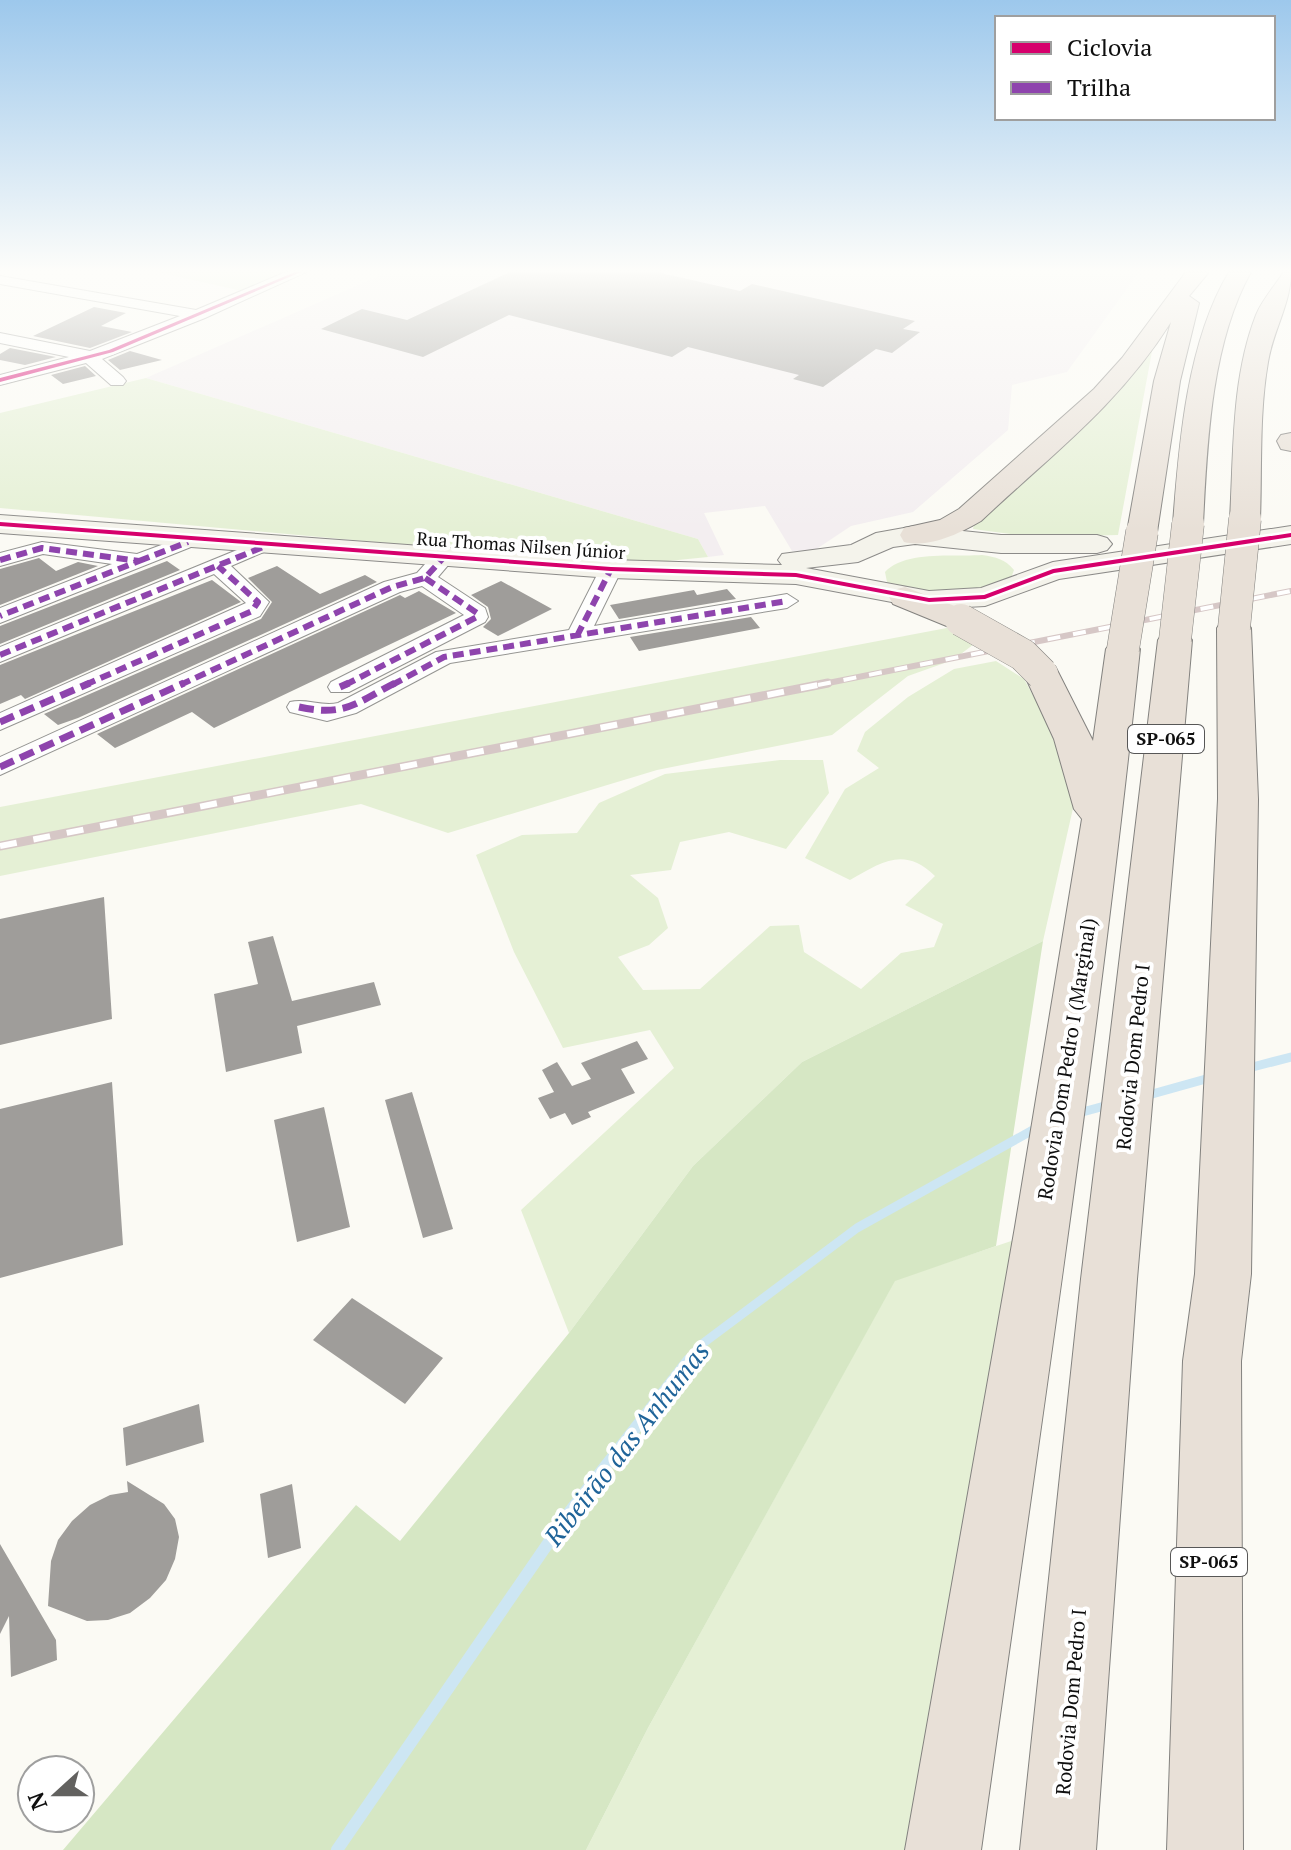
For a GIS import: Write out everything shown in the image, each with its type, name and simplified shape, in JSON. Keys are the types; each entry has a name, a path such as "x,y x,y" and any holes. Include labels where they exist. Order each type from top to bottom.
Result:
{"highway":[{"path":"915,535 950,527 970,515 1074,425 1134,358"},
{"name":"Rodovia Dom Pedro I (Marginal)","path":"943,1850 1022,1356 1100,837 1123,649 1172,358"},
{"name":"Rodovia Dom Pedro I","path":"1058,1850 1109,1279 1157,838 1192,474 1209,358"},
{"name":"SP-065","path":"1205,1850 1212,1361 1223,1274 1238,799 1234,628 1245,519 1252,392 1258,358"},
{"path":"889,592 961,620 1023,655 1042,674 1059,703 1086,772 1100,837"}],"street":[{"path":"0,380 80,358"},
{"path":"92,358 117,381"},
{"name":"Rua Thomas Nilsen Júnior","path":"648,570 858,553 886,539 915,535 1001,544 1089,545 1291,520"},
{"name":"Rua Thomas Nilsen Júnior","path":"5,527 271,542 434,568 611,569 796,575 951,600 1006,592 1033,577 1053,571 1291,535"},
{"path":"0,616 199,537"},
{"path":"0,655 271,542"},
{"path":"0,560 42,548 139,561"},
{"path":"858,553 860,577 889,592"},
{"path":"0,722 252,611 258,602 218,566"},
{"path":"0,767 434,568 477,613 477,617 340,687"},
{"path":"577,636 611,569"},
{"path":"299,707 335,712 347,708 434,660 787,601"}],"shaded area":[{"path":"191,358 1077,358 1067,372 1012,385 1008,430 913,512 851,526 815,550 792,551 765,506 704,513 724,555 708,557 698,539 146,378"}],"green space":[{"path":"1142,358 1151,358 1118,535 1034,537 973,529 975,520 1024,480"},
{"path":"146,378 698,539 708,557 628,565 0,508 0,413"},
{"path":"982,555 1007,563 1014,570 1011,578 982,588 930,595 899,589 887,582 885,572 905,560"},
{"path":"952,627 978,641 953,660 908,676 832,735 657,770 448,833 361,804 0,876 0,807"},
{"path":"996,661 1024,679 1041,710 1076,795 1043,941 802,1062 693,1166 569,1333 521,1210 674,1068 650,1030 563,1048 514,952 476,855 522,835 577,833 599,803 665,774 780,760 823,760 829,793 786,849 729,832 680,842 671,870 630,875 658,898 668,928 649,945 618,957 643,990 700,989 770,926 799,925 804,952 861,989 901,953 934,947 943,924 905,905 935,876 913,861 903,859 883,863 850,880 805,858 845,789 879,768 857,751 865,732 908,697 954,669"},
{"path":"1043,941 996,1246 895,1281 648,1728 586,1850 63,1850 77,1834 96,1834 96,1811 356,1505 400,1541 569,1333 693,1166 802,1062"},
{"path":"1041,1231 947,1850 586,1850 648,1728 895,1280"}],"building":[{"path":"0,358 51,358 25,365"},
{"path":"156,358 162,360 120,370 108,360"},
{"path":"733,358 863,358 823,387 793,379 799,375"},
{"path":"85,366 96,376 63,384 51,375"},
{"path":"39,558 56,571 78,562 98,566 0,605 0,569"},
{"path":"167,561 180,570 0,644 0,626"},
{"path":"277,566 320,594 365,575 377,582 78,718 58,725 44,714 261,619 272,602 248,578"},
{"path":"212,580 241,602 25,699 21,695 0,704 0,665"},
{"path":"501,581 552,609 498,636 483,627 491,619 488,607 471,595"},
{"path":"727,589 736,599 619,619 610,605 694,590 697,595"},
{"path":"419,591 456,613 214,728 192,712 115,748 97,734 400,595 405,598"},
{"path":"751,617 760,628 639,651 630,637"},
{"path":"104,897 112,1019 0,1045 0,919"},
{"path":"273,936 292,1001 374,982 381,1005 297,1026 302,1053 226,1072 214,994 258,984 248,942"},
{"path":"637,1041 648,1059 621,1069 635,1093 588,1112 591,1117 572,1125 565,1113 550,1119 538,1098 554,1092 542,1070 557,1062 572,1086 591,1079 581,1063"},
{"path":"112,1082 123,1245 0,1278 0,1109"},
{"path":"412,1092 453,1229 423,1238 385,1100"},
{"path":"324,1107 350,1227 297,1242 274,1120"},
{"path":"352,1298 443,1358 405,1404 313,1340"},
{"path":"199,1404 204,1442 126,1466 123,1428"},
{"path":"127,1481 164,1504 175,1519 179,1537 175,1559 166,1580 150,1598 130,1613 108,1620 87,1621 48,1606 51,1561 58,1540 72,1521 90,1505 110,1495 128,1492"},
{"path":"292,1484 301,1548 268,1558 260,1494"},
{"path":"0,1544 56,1640 57,1660 11,1677 9,1616 0,1634"}],"waterway":[{"name":"Ribeirão das Anhumas","path":"1245,1069 1291,1057"},
{"name":"Ribeirão das Anhumas","path":"1145,1096 1213,1077"},
{"name":"Ribeirão das Anhumas","path":"1075,1114 1112,1104"},
{"name":"Ribeirão das Anhumas","path":"688,1362 702,1344 857,1228 1040,1126"},
{"name":"Ribeirão das Anhumas","path":"337,1850 571,1510 689,1360"}],"railway":[{"path":"818,685 1291,591"},
{"path":"0,846 828,683"}],"marked path":[{"path":"139,561 188,542"},
{"path":"0,655 263,547"},
{"path":"0,560 42,548 139,561 0,616"},
{"path":"0,767 392,587 425,578 444,557"},
{"path":"0,722 252,611 258,602 218,566"},
{"path":"577,636 611,569"},
{"path":"340,687 477,617 477,613 425,578"},
{"path":"299,707 327,713 347,708 444,657 787,601"}],"cycle path":[{"path":"0,380 83,358"},
{"path":"0,524 611,569 796,575 929,600 985,597 1053,571 1291,535"}]}
